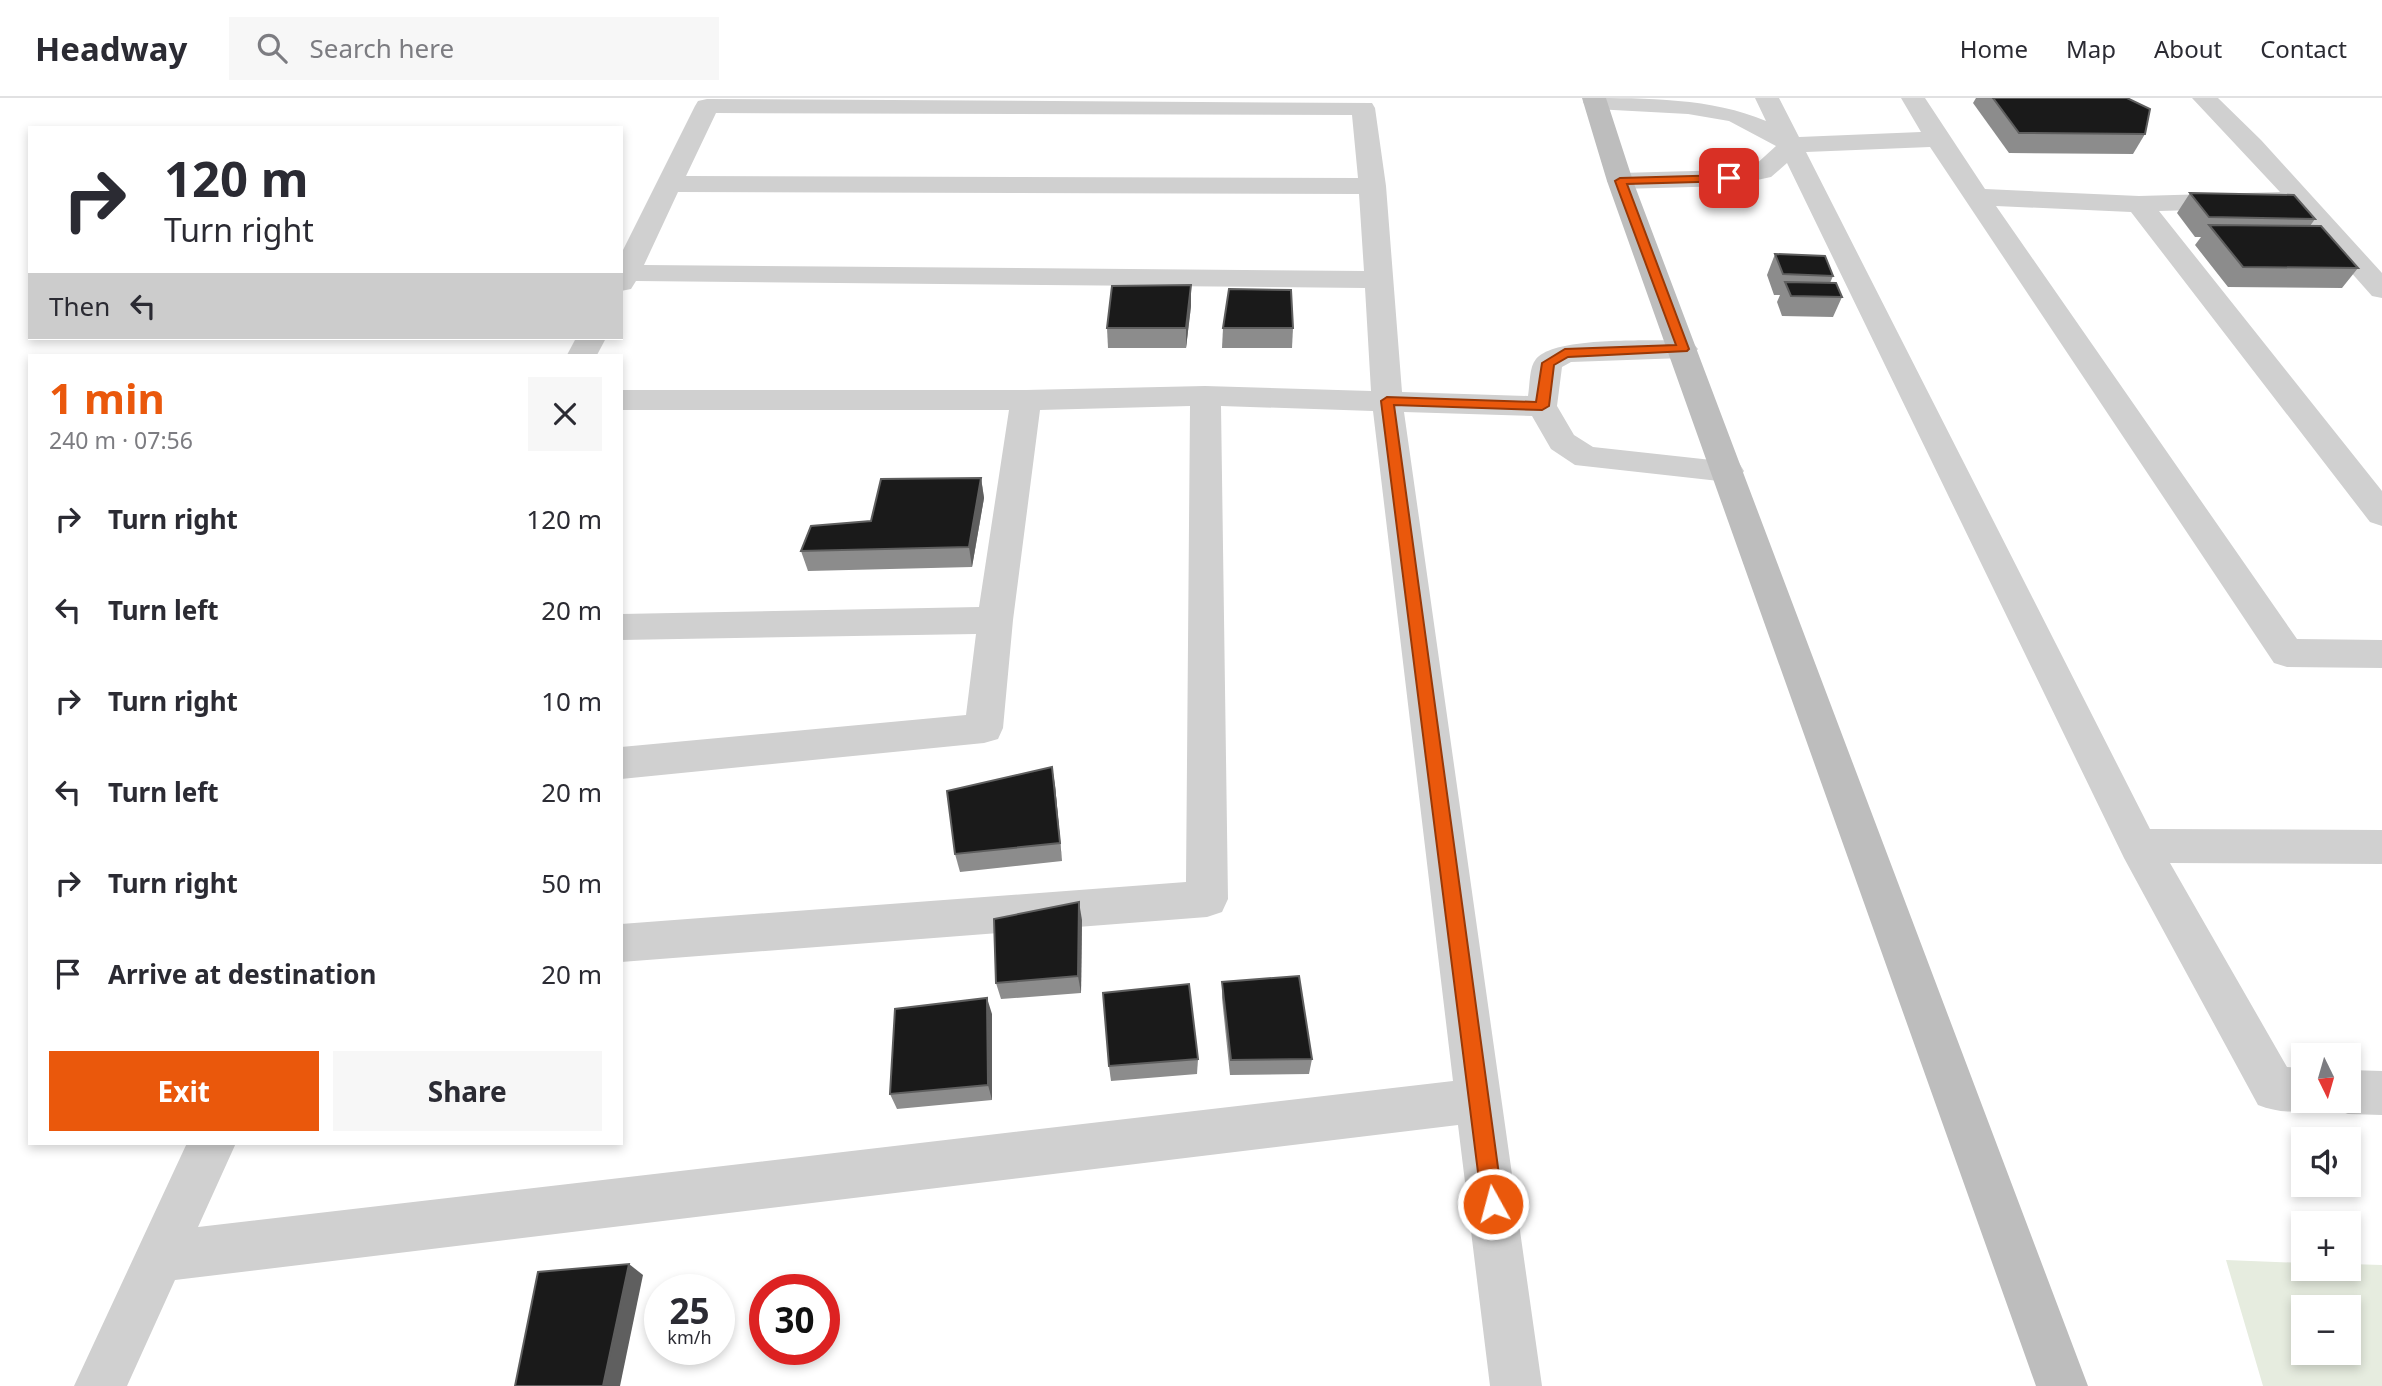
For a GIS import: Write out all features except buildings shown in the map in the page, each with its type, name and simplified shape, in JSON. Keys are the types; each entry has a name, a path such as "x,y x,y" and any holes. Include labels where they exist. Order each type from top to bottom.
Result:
{"street":[{"path":"1767,98 2138,846 2274,1089 2291,1090"},
{"path":"1913,98 1937,139 2287,653 2382,654"},
{"path":"2204,98 2252,145 2382,290"},
{"path":"1937,139 1792,145 1736,115 1688,107 1594,100 1620,181 2062,1386"},
{"path":"1377,280 624,278 706,106 1363,108 1373,186 1377,280 1387,401 1516,1386"},
{"path":"1620,181 1729,178 1762,172 1792,145"},
{"path":"668,184 1373,186"},
{"path":"1978,197 2139,204 2300,199"},
{"path":"2139,204 2382,514"},
{"path":"1683,349 1565,353 1548,363 1542,406 1562,442 1586,457 1728,471"},
{"path":"623,400 1026,400 1205,396 1542,406"},
{"path":"623,943 1207,899 1205,396"},
{"path":"623,763 984,728 995,620 1026,400"},
{"path":"623,626 995,620"},
{"path":"2138,846 2382,847"},
{"path":"2361,1092 2382,1093"},
{"path":"159,1257 1479,1100"},
{"path":"100,1386 211,1145"}],"shaded area":[{"path":"2226,1260 2291,1263 2291,1281 2361,1281 2361,1264 2382,1265 2382,1386 2263,1386"}],"route":[{"path":"1493,1204 1387,401 1542,406 1548,363 1565,353 1683,349 1620,181 1729,178"}]}
